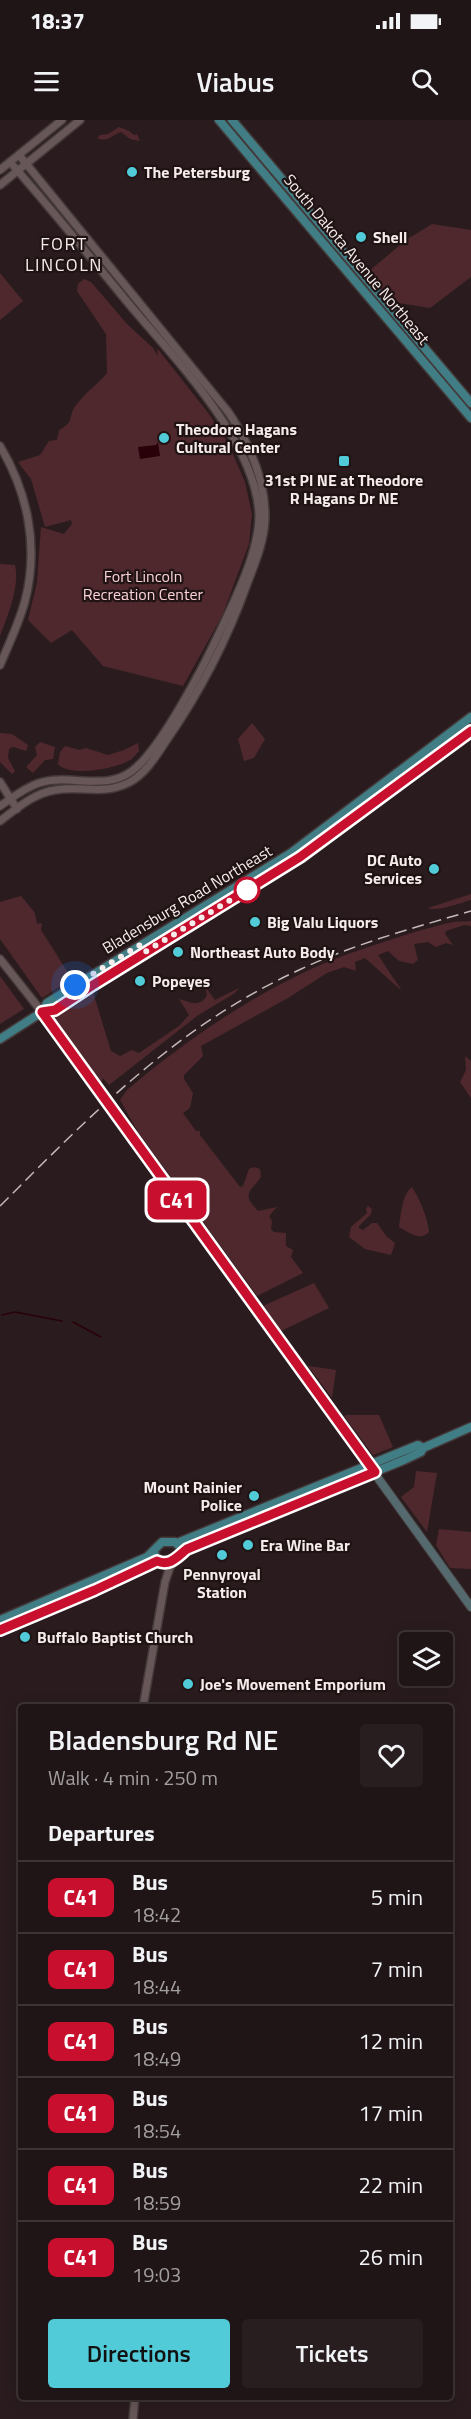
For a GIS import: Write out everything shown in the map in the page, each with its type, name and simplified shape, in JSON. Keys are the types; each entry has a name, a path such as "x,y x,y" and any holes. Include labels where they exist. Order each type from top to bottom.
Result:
{"main road":[{"name":"South Dakota Avenue Northeast","path":"219,120 471,418"},
{"name":"South Dakota Avenue Northeast","path":"232,120 471,403"},
{"path":"286,199 294,193"},
{"name":"Bladensburg Road Northeast","path":"143,949 291,853 471,717"},
{"name":"Bladensburg Road Northeast","path":"0,1039 42,1012 47,1003 300,857 471,731"},
{"path":"42,1012 471,1606"},
{"path":"0,1630 159,1562 178,1557 187,1549 375,1472 471,1427"},
{"path":"0,1620 147,1557 162,1542 177,1542 418,1445 423,1448"},
{"path":"177,1542 178,1557"},
{"path":"154,1552 159,1562"}],"street":[{"path":"0,170 62,120"},
{"path":"0,185 80,120"},
{"path":"0,821 40,795 54,790 99,791 117,788 141,774 153,761 196,695 235,619 261,546 264,530 261,477 234,420 19,155"},
{"path":"0,806 40,782 59,780 98,782 115,779 132,771 145,758 190,689 227,617 254,547 261,506 243,457 218,413 10,162"},
{"path":"68,230 75,225"},
{"path":"0,446 23,495 30,526 31,549 25,600 0,665"},
{"path":"0,782 17,809"},
{"path":"0,959 42,1012"},
{"path":"144,1704 165,1582 170,1567 178,1557"},
{"path":"159,1562 165,1582"},
{"path":"132,2419 135,2400"}],"green space":[{"path":"119,127 134,135 137,134 140,141 130,139 121,132 107,139 97,138"},
{"path":"432,224 471,230 471,277 430,308 393,302 368,272 406,240"},
{"path":"0,273 23,301 0,320"},
{"name":"Fort Lincoln Recreation Center","path":"84,279 91,282 158,356 157,348 209,414 228,443 245,482 252,514 249,544 222,616 183,686 103,666 72,630 51,643 28,620 37,582 41,527 64,534 72,524 71,520 45,527 31,479 18,462 40,455 49,441 57,440 59,430 68,424 74,408 107,373 106,334 77,291 78,284"},
{"path":"0,564 15,565 16,582 0,636"},
{"path":"252,723 265,739 254,758 244,761 238,739"},
{"path":"0,733 12,734 28,745 26,751 13,747 9,749 8,758 15,771 12,774 0,762"},
{"path":"40,742 55,747 53,759 45,760 33,773 27,766 37,755 35,747"},
{"path":"138,743 139,751 133,758 113,767 81,771 63,768 58,764 60,752 65,746 79,750 86,748 108,755"},
{"path":"471,894 471,900 443,908 428,908"},
{"path":"21,896 35,913 37,924 42,923 41,930 72,979 42,998 0,939 0,902"},
{"path":"471,921 471,926 464,925 446,931 445,934 453,945 446,943 436,947 428,942 414,944 418,960 413,964 399,961 388,951 378,955 402,991 365,958 355,962 356,971 344,967 327,973 288,998 201,1046 203,1056 184,1075 193,1093 190,1108 183,1113 196,1131 200,1131 200,1135 240,1187 243,1186 249,1169 254,1167 260,1169 261,1177 249,1193 250,1200 258,1211 277,1207 269,1216 272,1221 271,1229 274,1232 286,1233 286,1246 293,1250 291,1257 303,1273 257,1296 138,1132 120,1100 127,1090 204,1031 288,980 348,954 400,936 453,922"},
{"path":"0,976 24,1009 0,1024"},
{"path":"205,986 215,1000 239,988 235,993 197,1016 109,1085 103,1078 101,1083 53,1016 93,992 111,1051 120,1056 132,1050 139,1053 179,1026 189,1015 179,999 194,1003 201,1002 207,996"},
{"path":"465,1056 471,1061 471,1098 460,1082 466,1070"},
{"path":"412,1187 423,1209 428,1226 429,1232 422,1236 414,1235 399,1227 404,1200"},
{"path":"368,1206 372,1209 371,1214 359,1228 363,1230 372,1223 377,1223 387,1237 395,1243 391,1255 365,1249 349,1237 351,1227 367,1213"},
{"path":"314,1283 329,1308 281,1331 263,1306"},
{"path":"308,1366 336,1370 332,1398"},
{"path":"379,1415 393,1447 373,1455 344,1416"},
{"path":"416,1471 437,1473 427,1532 401,1497 414,1487"},
{"path":"439,1529 471,1532 471,1569 450,1568 436,1545"}],"shaded area":[{"path":"158,442 160,456 140,459 138,447 156,445"}],"waterway":[{"path":"2,1315 15,1312 62,1321"},
{"path":"73,1322 101,1337"}],"railway":[{"path":"0,1206 103,1105 175,1045 214,1017 255,992 341,952 471,911"}],"bus line":[{"name":"C41","path":"0,1630 157,1561 164,1563 175,1560 187,1549 375,1472 42,1012 55,1010 300,857 471,731"}],"place":[{"name":"The Petersburg","path":"132,172"},
{"name":"Shell","path":"361,237"},
{"name":"Theodore Hagans Cultural Center","path":"164,438"},
{"name":"31st Pl NE at Theodore R Hagans Dr NE","path":"344,461"},
{"name":"DC Auto Services","path":"434,869"},
{"name":"Big Valu Liquors","path":"255,922"},
{"name":"Northeast Auto Body","path":"178,952"},
{"name":"Popeyes","path":"140,981"},
{"name":"Mount Rainier Police","path":"254,1496"},
{"name":"Era Wine Bar","path":"248,1545"},
{"name":"Pennyroyal Station","path":"222,1555"},
{"name":"Buffalo Baptist Church","path":"25,1637"},
{"name":"Joe's Movement Emporium","path":"188,1684"}],"district":[{"name":"FORT LINCOLN","path":"64,253"}],"route":[{"path":"75,985 140,945 145,952 247,890"}]}
